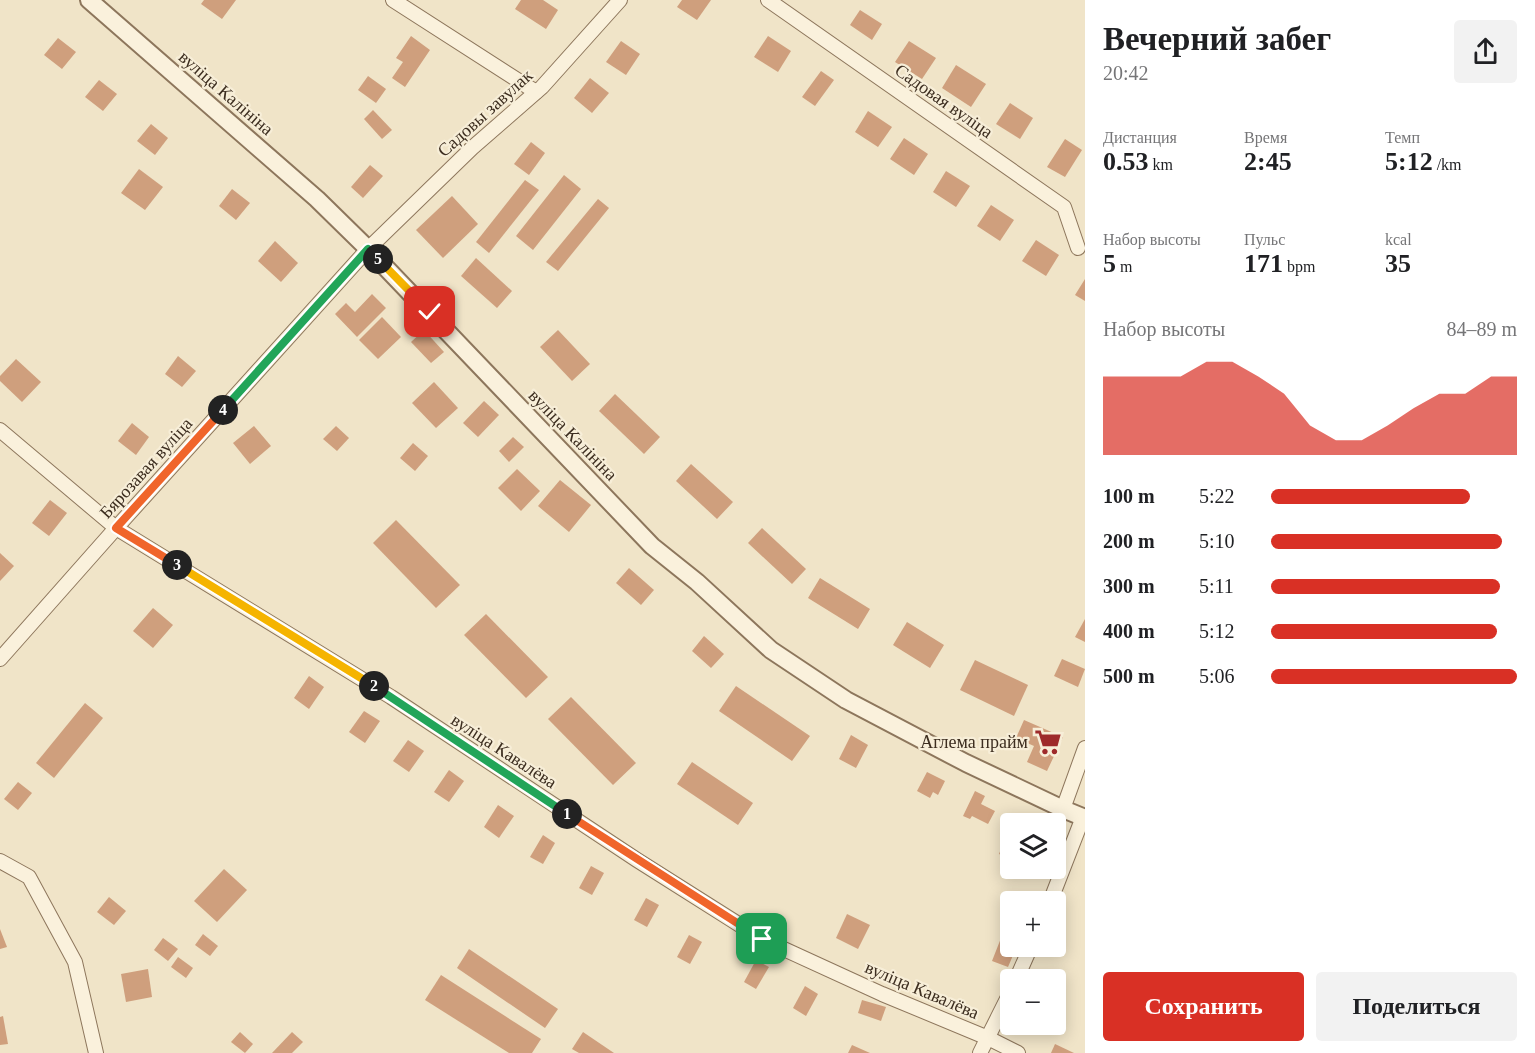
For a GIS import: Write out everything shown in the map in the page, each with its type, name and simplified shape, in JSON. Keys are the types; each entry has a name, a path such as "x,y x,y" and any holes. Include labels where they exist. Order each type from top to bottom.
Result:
{"street":[{"name":"вуліца Калініна","path":"89,0 317,199 368,249 652,546 697,582 771,650 846,700 966,763 1084,818"},
{"path":"393,0 536,92"},
{"name":"Садовы завулак","path":"368,249 472,148 536,92 620,0"},
{"name":"Садовая вуліца","path":"768,0 1064,207 1078,248"},
{"name":"Бярозавая вуліца","path":"0,659 368,249"},
{"name":"вуліца Кавалёва","path":"0,430 116,528 391,697 637,860 762,939 1018,1053"},
{"path":"1063,809 1085,748"},
{"path":"1054,891 1084,818"},
{"path":"0,861 29,877 75,962 96,1053"},
{"path":"980,1053 1000,1013"}],"building":[{"path":"204,0 236,0 222,19 201,4"},
{"path":"521,0 543,0 558,10 546,29 515,9"},
{"path":"682,0 711,0 697,20 677,7"},
{"path":"860,10 882,24 872,40 850,25"},
{"path":"411,36 430,50 405,87 392,78 403,62 396,58"},
{"path":"768,36 791,51 778,72 754,57"},
{"path":"58,38 76,52 62,69 44,55"},
{"path":"621,41 640,54 626,75 606,62"},
{"path":"909,41 936,58 922,79 895,62"},
{"path":"956,65 986,84 971,107 942,88"},
{"path":"821,71 834,80 815,106 802,97"},
{"path":"368,76 386,89 376,103 358,90"},
{"path":"590,78 609,93 592,113 574,98"},
{"path":"99,80 117,94 103,111 85,97"},
{"path":"1010,103 1033,118 1020,139 996,124"},
{"path":"373,110 392,130 382,139 364,119"},
{"path":"868,111 892,127 878,147 855,132"},
{"path":"151,124 168,138 155,155 137,141"},
{"path":"904,138 928,154 914,175 890,159"},
{"path":"1065,139 1082,150 1065,177 1047,167"},
{"path":"531,142 545,153 529,175 514,164"},
{"path":"370,165 383,176 363,198 351,187"},
{"path":"139,169 163,187 145,210 121,193"},
{"path":"946,171 970,186 956,207 933,192"},
{"path":"564,175 581,189 533,250 516,236"},
{"path":"525,180 539,190 489,253 476,242"},
{"path":"232,189 250,203 236,220 219,206"},
{"path":"452,196 478,224 443,258 416,230"},
{"path":"598,199 609,208 558,271 546,262"},
{"path":"991,205 1014,220 1000,241 977,226"},
{"path":"1036,240 1059,255 1046,276 1022,261"},
{"path":"275,241 298,263 281,282 258,261"},
{"path":"476,258 512,291 497,308 461,276"},
{"path":"1085,279 1085,301 1075,295"},
{"path":"372,294 386,308 357,337 335,314 346,303 355,312"},
{"path":"382,317 401,337 378,359 359,340"},
{"path":"424,330 444,352 431,363 411,342"},
{"path":"558,330 590,364 572,381 540,347"},
{"path":"178,356 196,371 182,387 165,374"},
{"path":"16,359 41,382 22,402 0,381 0,376"},
{"path":"434,382 458,408 436,428 412,403"},
{"path":"615,394 660,437 644,454 599,411"},
{"path":"484,401 499,415 478,437 463,423"},
{"path":"132,423 149,437 136,455 118,441"},
{"path":"254,426 271,446 250,464 233,443"},
{"path":"336,426 349,438 337,451 323,439"},
{"path":"513,437 524,447 509,462 499,451"},
{"path":"413,443 428,456 415,471 400,458"},
{"path":"691,464 733,502 717,519 676,481"},
{"path":"517,469 540,491 521,511 498,488"},
{"path":"560,480 591,505 569,532 538,506"},
{"path":"50,500 67,513 49,536 32,523"},
{"path":"396,520 460,585 436,608 373,543"},
{"path":"762,528 806,569 792,584 748,543"},
{"path":"0,553 14,566 0,581"},
{"path":"629,568 654,590 641,605 616,583"},
{"path":"820,578 870,609 858,629 808,598"},
{"path":"153,608 173,625 153,648 133,631"},
{"path":"486,614 548,677 526,698 464,635"},
{"path":"1085,619 1085,642 1075,637"},
{"path":"907,622 944,645 930,668 893,645"},
{"path":"704,636 724,654 711,668 692,651"},
{"path":"1062,659 1085,669 1078,687 1054,676"},
{"path":"975,660 1028,685 1014,716 960,690"},
{"path":"309,676 324,687 309,709 294,698"},
{"path":"736,686 810,736 792,761 719,711"},
{"path":"571,697 636,763 613,785 548,719"},
{"path":"85,703 103,718 54,778 36,763"},
{"path":"364,711 380,721 365,743 349,732"},
{"path":"1024,720 1063,737 1047,771 1027,762 1034,746 1016,738"},
{"path":"851,735 868,745 856,768 839,759"},
{"path":"408,740 424,751 409,772 393,761"},
{"path":"692,762 753,803 738,825 677,784"},
{"path":"449,770 464,781 449,802 434,792"},
{"path":"927,772 945,781 938,795 933,792 930,798 917,791"},
{"path":"18,782 32,793 18,810 4,799"},
{"path":"975,791 985,796 981,804 995,811 988,824 972,816 970,819 963,816"},
{"path":"498,805 514,816 499,838 484,827"},
{"path":"543,835 555,843 543,864 530,857"},
{"path":"591,866 604,873 592,895 579,888"},
{"path":"224,869 247,890 217,922 194,901"},
{"path":"109,897 126,911 114,925 97,912"},
{"path":"646,898 659,905 647,927 634,920"},
{"path":"847,914 870,925 858,949 836,938"},
{"path":"0,929 7,947 0,949"},
{"path":"203,934 218,946 210,956 195,945"},
{"path":"689,935 702,942 690,964 677,957"},
{"path":"163,938 178,949 168,961 154,950"},
{"path":"1000,941 1000,957 1012,957 1008,967 992,961"},
{"path":"469,949 558,1009 545,1028 457,968"},
{"path":"178,957 193,968 186,978 171,967"},
{"path":"756,960 769,967 756,989 744,982"},
{"path":"148,969 152,997 126,1002 121,974"},
{"path":"441,975 541,1039 532,1053 509,1053 425,1000"},
{"path":"805,986 818,994 806,1016 793,1008"},
{"path":"862,1000 886,1007 881,1021 858,1013"},
{"path":"3,1016 8,1044 0,1045 0,1017"},
{"path":"240,1032 253,1044 245,1053 231,1042"},
{"path":"292,1032 303,1042 292,1053 272,1053"},
{"path":"583,1032 614,1053 579,1053 572,1049"},
{"path":"1055,1044 1074,1053 1051,1053"},
{"path":"852,1045 870,1053 848,1053"}],"place":[{"name":"Аглема прайм","path":"1048,742"}],"route":[{"path":"430,312 368,249 116,528 391,697 637,860 762,939"}]}
